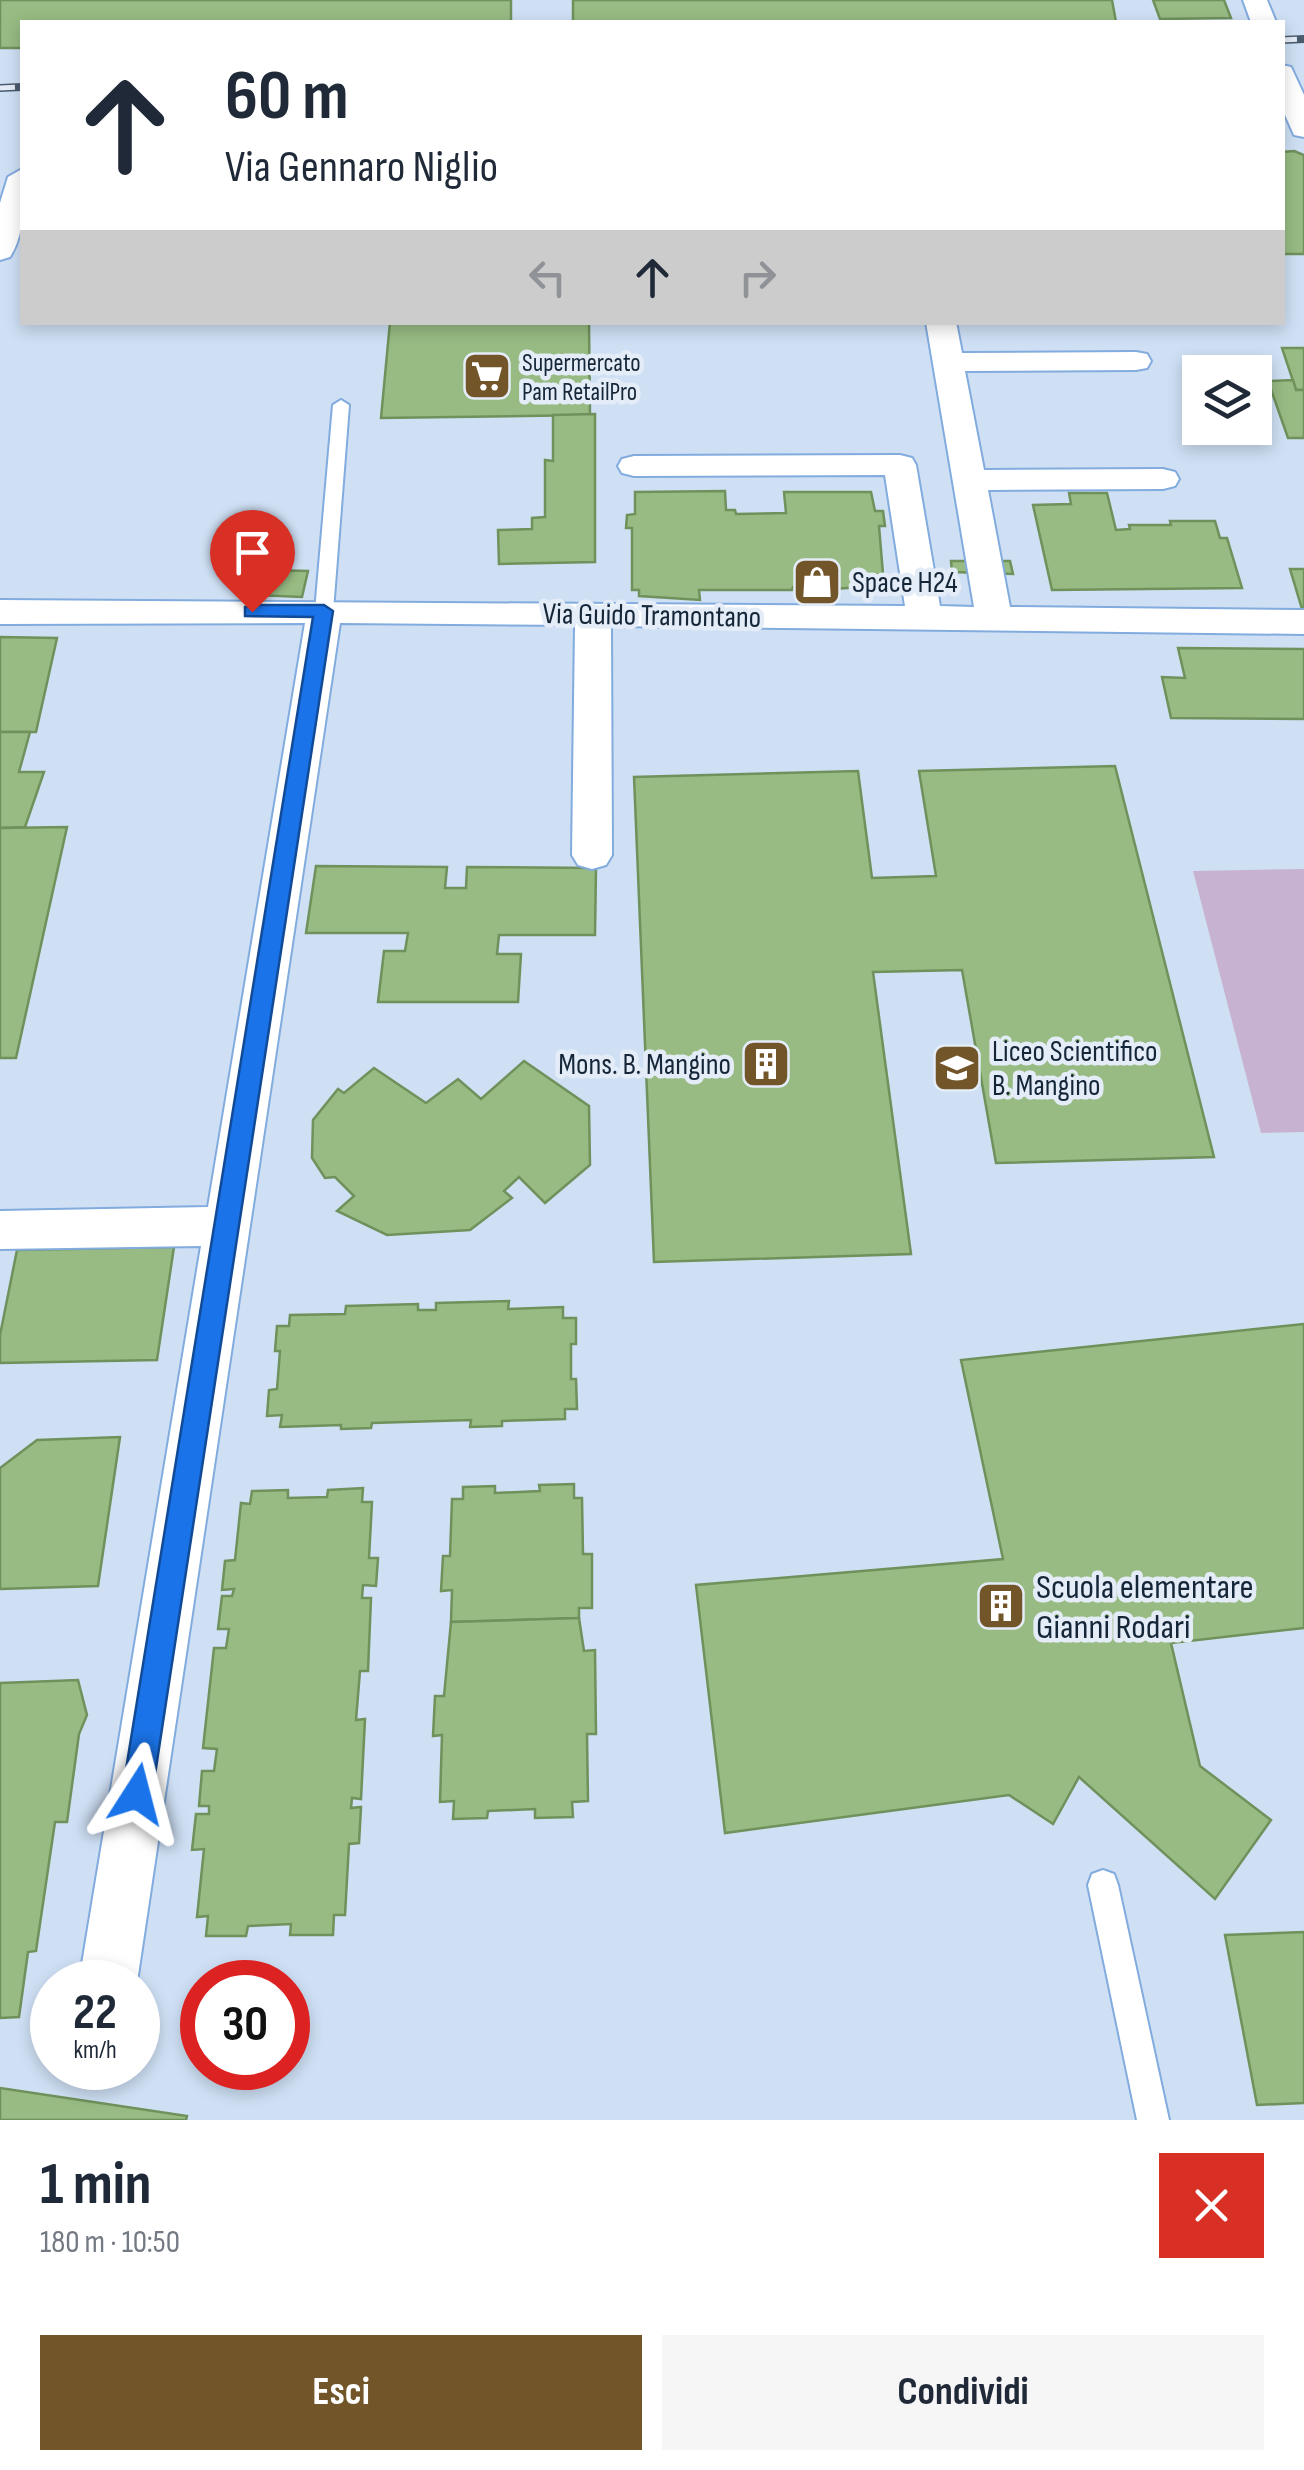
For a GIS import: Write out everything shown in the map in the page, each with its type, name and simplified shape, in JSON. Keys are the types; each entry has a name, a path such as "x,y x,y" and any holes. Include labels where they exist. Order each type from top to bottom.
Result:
{"street":[{"path":"1285,81 1304,129"},
{"path":"0,251 20,184"},
{"path":"943,325 994,618"},
{"path":"949,362 1136,361"},
{"path":"634,466 900,466 924,618"},
{"path":"970,480 1164,479"},
{"path":"111,1960 324,611"},
{"name":"Via Guido Tramontano","path":"0,612 324,611 1304,622"},
{"path":"592,856 593,614"},
{"path":"0,1230 225,1226"}],"lane":[{"path":"324,611 340,405"},
{"path":"1103,1885 1153,2120"}],"shaded area":[{"path":"1304,869 1304,1132 1261,1133 1193,871"}],"building":[{"path":"0,0 511,0 511,20 20,20 20,48 0,48"},
{"path":"573,0 1112,0 1116,20 573,20"},
{"path":"1153,0 1224,0 1231,18 1160,19"},
{"path":"1285,152 1304,155 1304,254 1285,254"},
{"name":"Supermercato Pam RetailPro","path":"390,325 589,325 590,415 381,418"},
{"path":"1282,348 1304,348 1304,390 1296,390"},
{"path":"1293,380 1296,390 1304,390 1304,438 1288,438 1272,392 1272,381"},
{"path":"595,414 595,562 499,564 498,530 532,529 532,518 545,517 545,460 553,461 553,415"},
{"path":"725,491 726,510 735,510 736,514 786,513 784,492 871,492 875,511 883,511 885,526 879,526 883,574 874,575 876,586 805,591 804,587 699,590 700,600 639,596 639,590 632,590 632,528 626,528 627,515 635,514 635,492"},
{"path":"1069,493 1107,493 1116,530 1130,529 1129,525 1171,525 1170,521 1215,521 1220,538 1227,538 1242,588 1052,590 1033,505 1071,504"},
{"path":"951,561 1010,561 1013,574 952,572"},
{"path":"1290,569 1304,569 1304,609 1302,609"},
{"path":"268,570 308,571 302,597 251,595 254,585 265,584"},
{"path":"0,637 57,638 36,732 0,732"},
{"path":"1178,648 1304,649 1304,719 1171,718 1162,677 1185,678"},
{"path":"0,732 30,732 19,772 44,772 25,827 0,828"},
{"name":"Mons. B. Mangino","path":"1115,766 1214,1157 996,1163 962,970 873,972 911,1254 654,1262 634,777 858,771 872,878 936,876 919,771"},
{"path":"67,827 16,1058 0,1058 0,828"},
{"path":"316,866 447,867 445,888 466,888 467,867 596,868 595,935 499,935 497,954 521,954 518,1002 378,1002 384,951 405,951 408,933 306,933"},
{"path":"524,1061 589,1106 590,1165 545,1203 519,1177 504,1191 512,1198 470,1230 387,1235 337,1211 354,1196 335,1177 325,1178 312,1158 313,1120 338,1089 344,1093 374,1068 426,1103 458,1079 481,1099"},
{"path":"174,1247 157,1360 0,1363 0,1335 17,1250"},
{"path":"509,1301 508,1309 563,1307 563,1318 576,1318 571,1379 576,1379 577,1409 565,1409 565,1419 502,1421 502,1426 470,1427 471,1420 372,1423 371,1428 341,1429 341,1425 280,1427 282,1415 267,1416 269,1390 277,1389 277,1326 289,1326 290,1315 345,1314 346,1306 418,1304 418,1310 436,1310 436,1303"},
{"name":"Scuola elementare Gianni Rodari","path":"1304,1324 1304,1628 1171,1643 1200,1766 1271,1820 1215,1899 1079,1777 1053,1824 1009,1795 725,1833 696,1585 1003,1559 961,1360"},
{"path":"120,1437 98,1586 0,1589 0,1468 37,1440"},
{"path":"574,1484 574,1498 582,1498 583,1554 592,1554 592,1608 579,1608 579,1618 451,1622 452,1590 441,1591 443,1556 450,1556 452,1499 463,1499 463,1487 495,1486 495,1493 540,1491 539,1485"},
{"path":"363,1488 362,1502 372,1502 369,1558 378,1558 376,1586 363,1585 362,1598 371,1598 368,1671 360,1671 356,1720 365,1719 361,1799 352,1798 351,1808 361,1807 359,1843 349,1844 345,1915 334,1915 333,1935 290,1935 291,1924 248,1926 246,1936 206,1936 208,1916 197,1917 204,1849 192,1850 196,1814 209,1814 209,1806 199,1806 202,1771 214,1771 217,1749 203,1748 214,1648 226,1648 229,1629 218,1629 222,1596 232,1596 234,1589 222,1590 225,1561 235,1560 241,1503 250,1504 252,1491 288,1490 288,1498 327,1497 328,1490"},
{"path":"579,1618 584,1651 595,1650 596,1734 587,1734 588,1801 572,1802 573,1817 535,1818 535,1809 488,1811 487,1818 453,1819 454,1801 440,1802 442,1735 433,1736 435,1696 444,1696 451,1622"},
{"path":"78,1680 87,1715 79,1734 67,1822 55,1822 36,1951 28,1952 19,2017 0,2018 0,1683"},
{"path":"1304,1932 1304,2103 1257,2105 1225,1935"},
{"path":"0,2088 187,2116 186,2120 0,2120"}],"railway":[{"path":"1285,40 1304,39"},
{"path":"0,88 20,87"}],"place":[{"name":"Supermercato Pam RetailPro","path":"487,376"},
{"name":"Space H24","path":"817,582"},
{"name":"Mons. B. Mangino","path":"766,1064"},
{"name":"Liceo Scientifico B. Mangino","path":"957,1068"},
{"name":"Scuola elementare Gianni Rodari","path":"1001,1606"}],"route":[{"path":"137,1794 324,611 252,612"}]}
